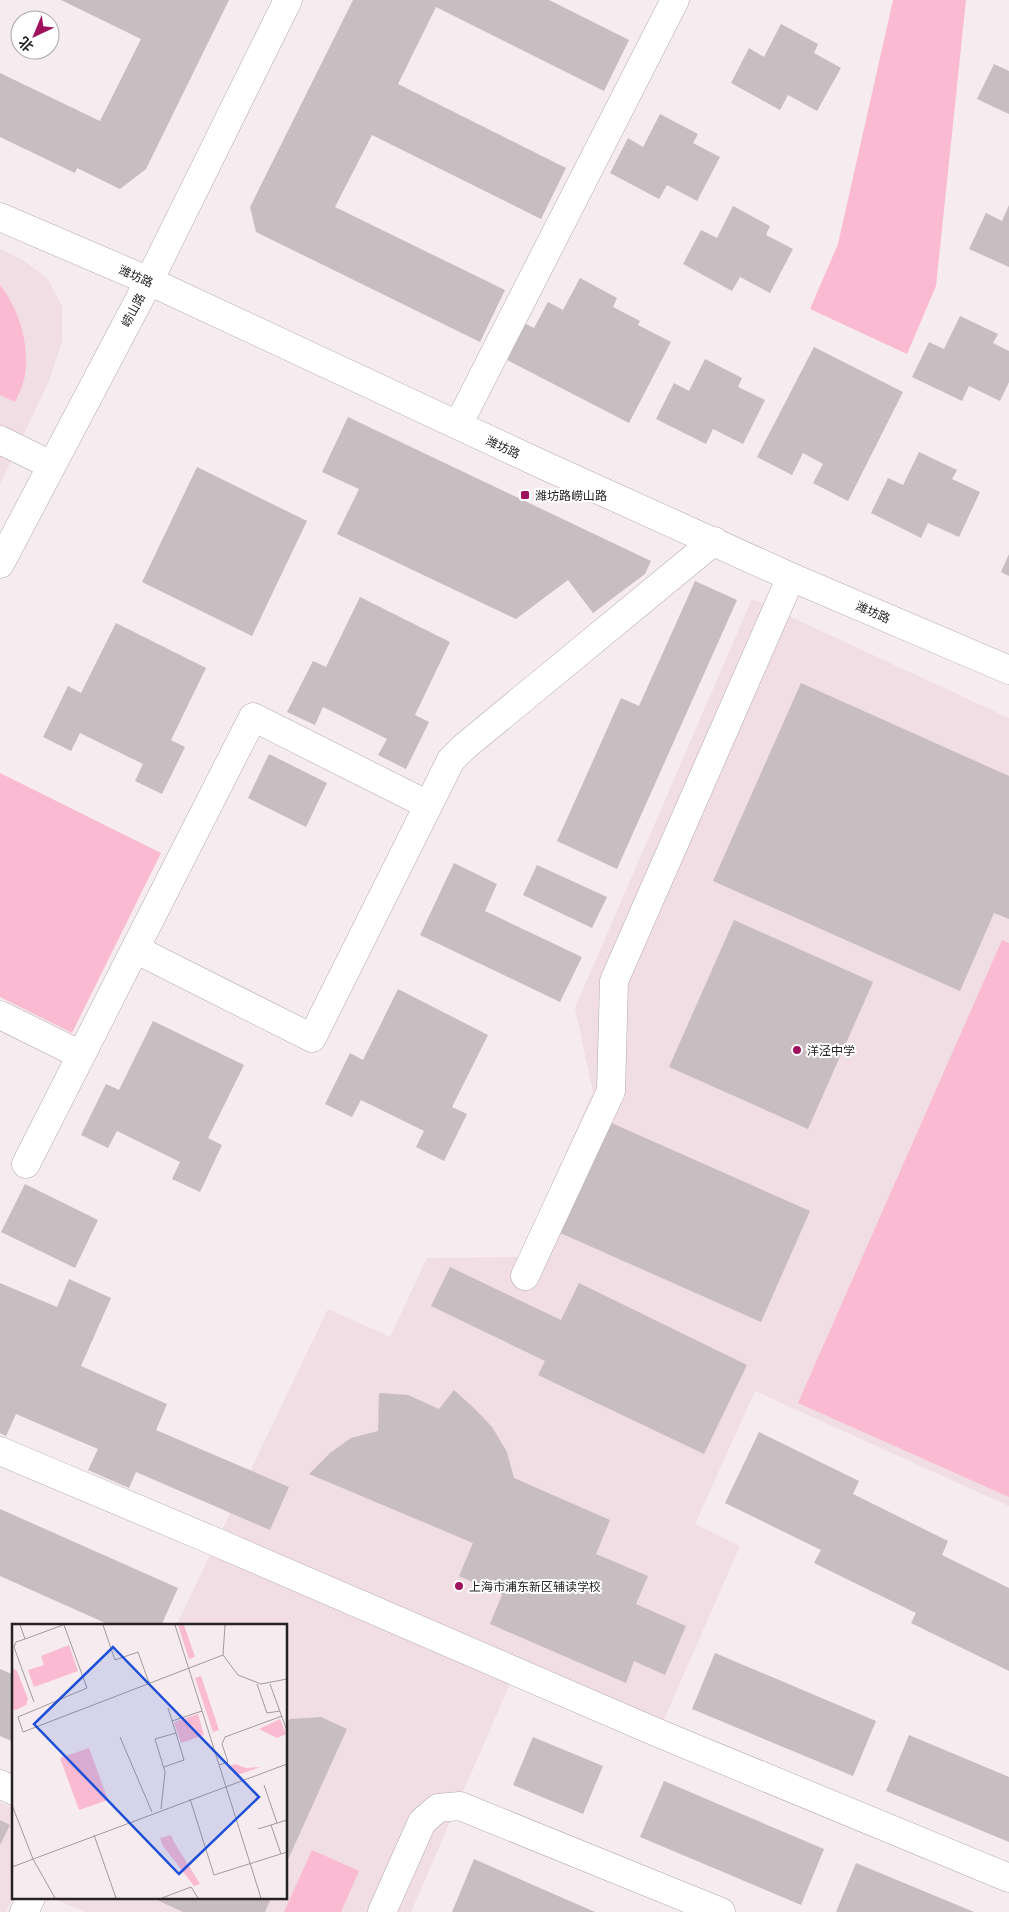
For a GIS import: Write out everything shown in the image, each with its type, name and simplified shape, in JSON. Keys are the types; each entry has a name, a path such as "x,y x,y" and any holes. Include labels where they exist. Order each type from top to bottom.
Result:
{"street":[{"name":"崂山路","path":"0,564 149,281 288,0"},
{"path":"458,425 675,0"},
{"name":"潍坊路","path":"0,216 149,281 458,425 792,577 1009,670"},
{"path":"0,440 51,465"},
{"path":"135,949 312,1038 451,760 464,747 714,541"},
{"path":"525,1276 611,1091 614,981 792,577"},
{"path":"26,1164 253,717 428,805"},
{"path":"0,1015 81,1055"},
{"path":"0,1451 649,1729 1009,1878"},
{"path":"0,1784 12,1790"},
{"path":"382,1912 422,1822 438,1808 460,1806 721,1912"},
{"path":"24,1912 30,1900"}],"shaded area":[{"path":"893,0 966,0 936,286 907,354 810,309 838,244"},
{"path":"0,249 23,260 47,278 62,306 62,342 48,383 0,484"},
{"path":"0,285 13,306 25,343 26,368 24,380 15,402 0,395"},
{"name":"洋泾中学","path":"752,599 1009,718 1009,1506 755,1391 695,1524 740,1546 658,1733 515,1672 411,1912 84,1912 57,1900 288,1900 288,1624 177,1624 328,1309 390,1337 427,1258 519,1257 593,1092 575,1008"},
{"path":"0,773 161,853 72,1033 0,997"},
{"path":"1002,940 1009,943 1009,1497 798,1403"},
{"path":"0,1802 12,1808 12,1899 6,1912 0,1912"},
{"path":"312,1850 359,1871 341,1912 284,1912"}],"building":[{"path":"61,0 229,0 146,169 120,189 77,168 75,173 0,137 0,73 100,121 141,39"},
{"path":"353,0 549,0 629,40 604,91 436,7 398,84 566,168 541,219 372,135 335,207 505,290 480,342 256,232 250,207"},
{"path":"781,24 818,44 814,53 841,68 817,111 788,95 780,110 731,83 749,48 764,57"},
{"path":"994,64 1009,71 1009,114 977,99"},
{"path":"660,114 698,134 693,143 720,157 697,201 667,185 659,199 610,173 628,138 643,147"},
{"path":"1009,205 1009,267 969,249 986,213 1002,221"},
{"path":"733,206 770,226 766,235 793,249 770,293 740,277 732,291 683,264 701,230 717,238"},
{"path":"580,278 617,298 613,307 640,321 638,325 671,342 629,423 505,359 524,323 534,328 548,302 563,310"},
{"path":"960,316 998,334 993,343 1009,351 1009,382 1000,401 969,386 962,401 912,377 929,342 944,349"},
{"path":"814,347 903,392 848,501 813,483 823,464 803,453 792,475 757,457"},
{"path":"705,359 742,378 738,387 765,400 743,444 713,429 706,444 656,419 674,383 689,391"},
{"path":"348,417 651,561 645,574 593,613 568,580 516,619 337,534 359,489 322,472"},
{"path":"919,452 957,470 952,479 980,492 959,537 928,523 921,538 871,513 888,478 903,485"},
{"path":"197,467 307,521 252,636 142,582"},
{"path":"1009,554 1009,576 1001,572"},
{"path":"695,581 737,600 617,869 557,841 621,698 639,706"},
{"path":"360,597 450,642 415,715 429,722 406,769 378,755 387,739 323,707 315,725 287,712 313,661 326,667"},
{"path":"116,623 206,668 171,740 185,747 162,794 135,781 143,764 80,733 71,751 43,737 68,686 81,693"},
{"path":"801,683 1009,776 1009,919 994,913 960,991 713,881"},
{"path":"269,754 327,783 306,827 248,798"},
{"path":"454,863 497,884 485,911 582,957 560,1002 420,935"},
{"path":"537,865 607,897 592,928 523,895"},
{"path":"734,920 873,982 808,1129 669,1067"},
{"path":"398,989 488,1035 452,1107 467,1114 444,1161 416,1147 424,1131 361,1100 352,1117 325,1104 350,1053 363,1060"},
{"path":"153,1021 244,1065 208,1138 222,1145 200,1192 172,1179 180,1162 117,1131 108,1148 81,1135 106,1084 119,1090"},
{"path":"607,1121 810,1211 761,1322 558,1232"},
{"path":"25,1184 98,1220 75,1268 1,1232"},
{"path":"450,1267 561,1320 579,1283 747,1365 704,1454 538,1375 545,1361 431,1306"},
{"path":"69,1279 111,1298 81,1366 167,1404 156,1430 289,1487 270,1530 136,1472 129,1488 88,1470 98,1449 16,1414 6,1436 0,1433 0,1283 57,1307"},
{"path":"454,1390 492,1427 507,1452 514,1478 610,1520 596,1554 648,1576 636,1604 686,1626 665,1675 634,1661 626,1683 490,1624 502,1595 459,1576 473,1543 309,1474 330,1453 351,1438 378,1431 379,1393 408,1395 439,1409"},
{"path":"759,1432 859,1481 853,1494 948,1541 942,1555 1009,1588 1009,1671 911,1623 916,1613 814,1563 821,1550 725,1503"},
{"path":"0,1509 178,1588 162,1624 108,1624 0,1576"},
{"path":"715,1653 876,1721 853,1776 692,1709"},
{"path":"0,1669 12,1674 12,1741 0,1736"},
{"path":"321,1717 347,1729 288,1860 288,1721 290,1719"},
{"path":"909,1735 1009,1777 1009,1842 886,1791"},
{"path":"533,1737 603,1766 583,1814 513,1785"},
{"path":"664,1781 824,1849 801,1905 640,1837"},
{"path":"0,1820 10,1825 0,1845"},
{"path":"474,1859 595,1912 452,1912"},
{"path":"856,1863 974,1912 836,1912"},
{"path":"157,1900 270,1900 265,1912 183,1912"}],"place":[{"name":"潍坊路崂山路","path":"525,495"},
{"name":"洋泾中学","path":"797,1050"},
{"name":"上海市浦东新区辅读学校","path":"459,1586"}]}
